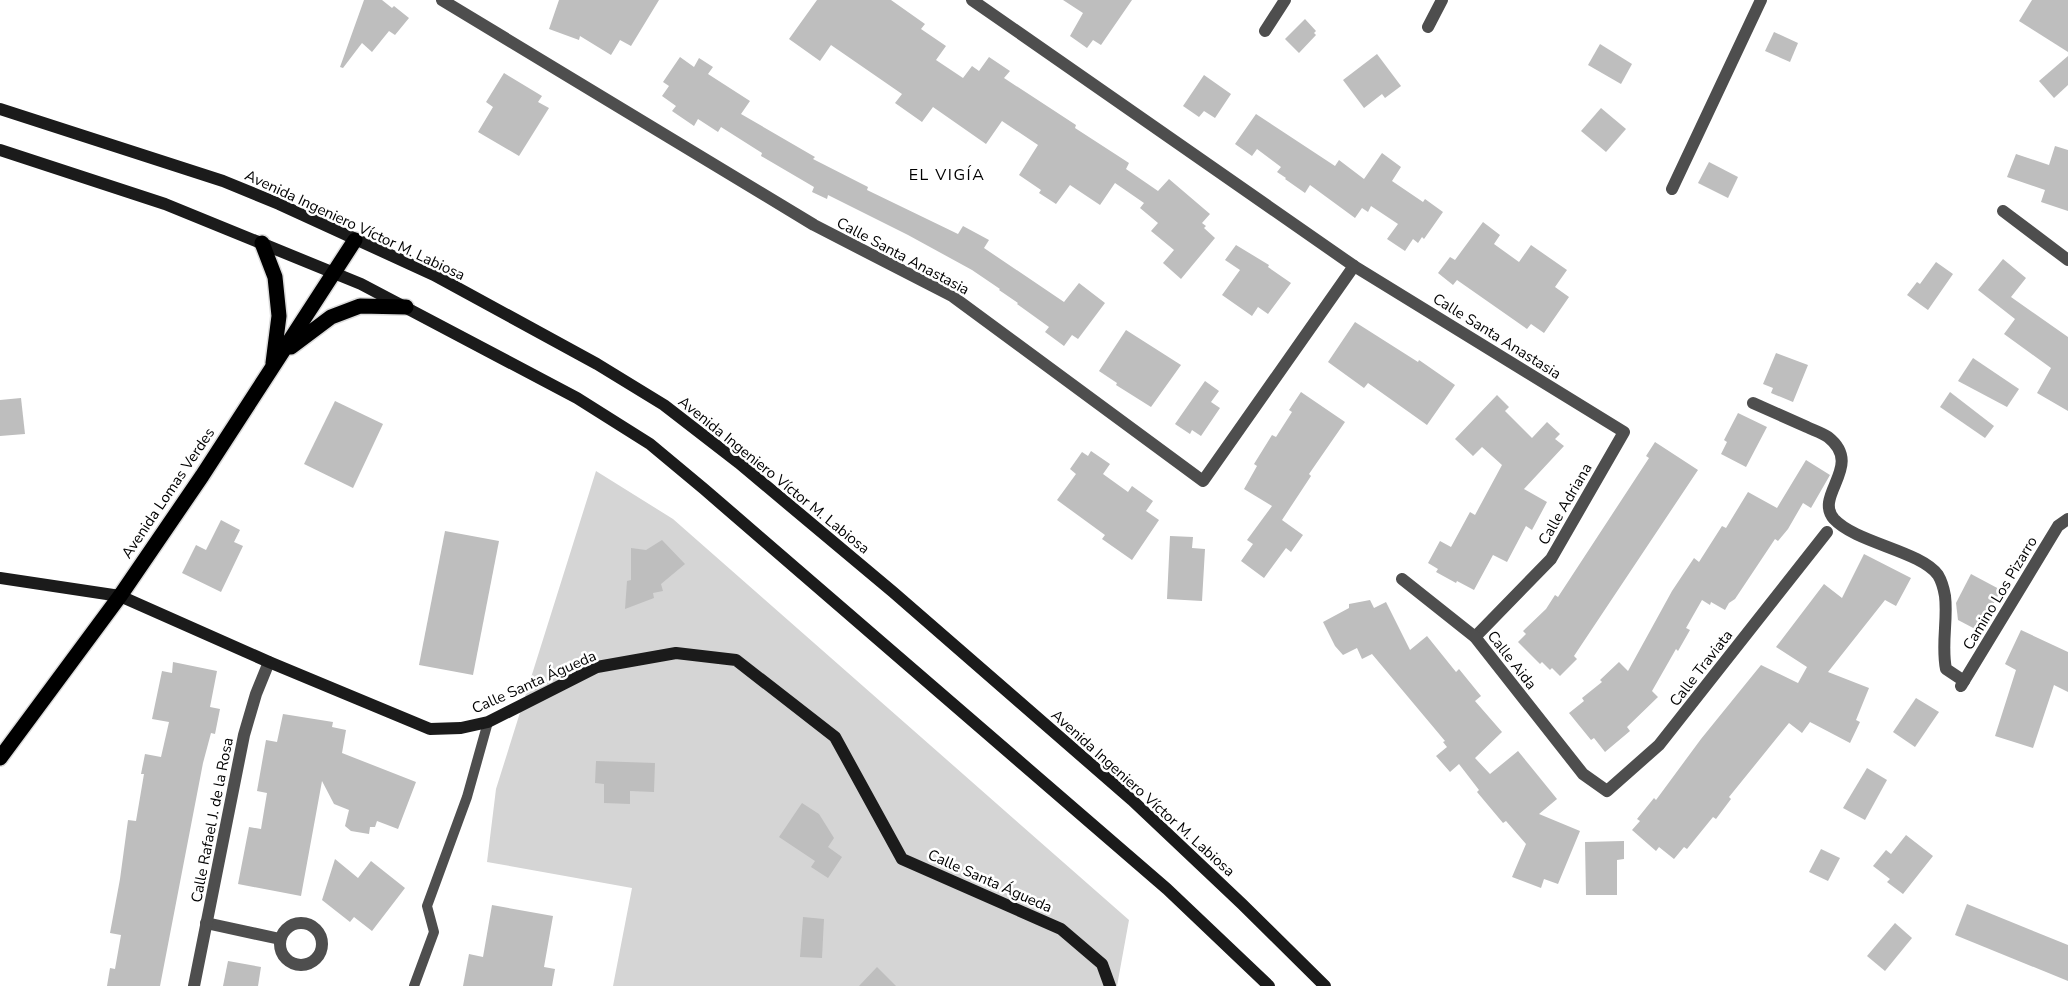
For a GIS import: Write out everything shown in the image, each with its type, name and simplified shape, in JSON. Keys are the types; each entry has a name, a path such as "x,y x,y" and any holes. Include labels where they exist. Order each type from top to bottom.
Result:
{"main road":[{"name":"Avenida Ingeniero Víctor M. Labiosa","path":"0,109 223,181 434,275 597,364 664,405 730,456 893,592 1132,800 1325,986"},
{"path":"0,150 165,204 335,273 406,307 577,398 650,444 723,504 1158,882 1269,986"},
{"name":"Avenida Lomas Verdes","path":"0,758 120,596 355,240"},
{"path":"262,243 275,277 279,316 272,368"},
{"path":"281,354 331,317 360,306 406,307"},
{"name":"Calle Santa Águeda","path":"0,578 120,596 268,662 429,729 461,728 488,722 597,667 676,653 735,660 835,737 902,859 1061,929 1102,964 1110,986"}],"street":[{"name":"Calle Santa Anastasia","path":"442,0 814,225 952,296 1203,481 1354,266"},
{"name":"Calle Santa Anastasia","path":"972,0 1354,266 1624,432"},
{"path":"1265,31 1285,0"},
{"path":"1428,27 1442,0"},
{"path":"1672,189 1761,0"},
{"path":"2003,212 2068,260"},
{"name":"Camino Los Pizarro","path":"1753,403 1827,436 1841,452 1843,465 1829,502 1832,517 1840,524 1871,540 1927,566 1938,575 1945,595 1944,657 1946,669 1962,684 2058,526 2068,519"},
{"name":"Calle Adriana","path":"1475,637 1551,559 1624,432"},
{"name":"Calle Traviata","path":"1583,774 1607,791 1659,745 1827,532"},
{"name":"Calle Aida","path":"1402,579 1475,637 1583,774"},
{"name":"Calle Rafael J. de la Rosa","path":"194,986 244,735 268,662"},
{"path":"206,923 280,939"}],"lane":[{"path":"414,986 434,932 427,906 467,797 488,722"}],"shaded area":[{"path":"596,471 673,519 1129,920 1117,986 613,986 632,888 487,862 496,789"}],"building":[{"path":"364,0 382,0 409,18 395,35 389,31 372,52 362,43 343,68 340,67"},
{"path":"559,0 659,0 631,46 620,40 611,55 580,36 579,40 549,29"},
{"path":"817,0 891,0 925,24 921,29 946,46 936,60 963,78 972,66 979,71 989,57 1010,71 1004,78 1129,163 1126,169 1158,191 1169,179 1210,214 1202,223 1215,238 1181,279 1163,263 1174,250 1151,231 1158,223 1140,208 1144,203 1115,183 1100,205 1070,185 1056,204 1039,193 1041,190 1019,175 1038,145 1002,121 986,144 933,107 922,122 895,103 902,94 831,45 820,61 789,39"},
{"path":"1063,0 1132,0 1101,45 1093,40 1087,48 1070,36 1083,13"},
{"path":"2032,0 2068,0 2068,52 2019,21"},
{"path":"1305,19 1316,31 1314,33 1316,35 1299,53 1285,39"},
{"path":"1774,32 1798,43 1790,62 1765,51"},
{"path":"1600,44 1632,64 1621,84 1588,65"},
{"path":"1377,54 1401,86 1385,98 1382,94 1364,108 1343,80"},
{"path":"2068,56 2068,85 2054,98 2039,81"},
{"path":"680,57 694,67 699,58 713,67 708,74 750,101 741,114 815,157 813,159 868,187 867,190 958,234 963,226 989,240 984,248 1064,302 1079,283 1105,303 1078,339 1072,335 1064,346 1045,332 1049,327 972,270 828,195 827,199 812,192 814,187 761,156 762,153 721,127 718,132 698,119 694,126 672,111 676,106 662,96 669,86 663,82"},
{"path":"504,73 542,96 538,102 549,108 519,156 478,132 493,107 486,102"},
{"path":"1204,75 1231,94 1215,118 1204,111 1199,117 1183,106"},
{"path":"1601,108 1626,129 1606,152 1581,131"},
{"path":"1256,114 1335,166 1339,160 1364,179 1382,153 1401,167 1392,181 1423,202 1425,199 1443,212 1424,239 1422,237 1418,243 1413,239 1405,251 1387,239 1398,224 1371,206 1368,212 1362,208 1355,218 1310,185 1305,193 1285,179 1277,172 1281,167 1257,149 1252,156 1235,144"},
{"path":"2055,146 2068,150 2068,211 2041,202 2045,190 2007,177 2016,154 2049,165"},
{"path":"1709,162 1738,177 1728,198 1698,183"},
{"path":"1483,222 1500,235 1494,244 1519,262 1531,245 1567,270 1555,287 1569,297 1544,333 1531,324 1527,329 1457,280 1453,285 1438,273 1450,257 1455,260"},
{"path":"1236,245 1269,265 1268,267 1291,283 1268,314 1258,307 1252,316 1222,295 1240,270 1225,260"},
{"path":"2003,259 2026,278 2011,297 2068,337 2068,411 2037,393 2051,368 2004,334 2015,319 1978,290"},
{"path":"1936,262 1953,274 1928,310 1907,295 1917,282 1920,284"},
{"path":"1355,322 1418,362 1419,360 1455,385 1427,425 1368,383 1364,388 1328,362"},
{"path":"1126,330 1181,365 1151,407 1116,385 1117,383 1099,371"},
{"path":"1776,353 1808,365 1793,402 1771,393 1773,388 1763,384"},
{"path":"1973,358 2019,389 2007,407 1958,381"},
{"path":"1205,381 1219,391 1211,402 1220,408 1201,436 1192,430 1190,434 1175,424"},
{"path":"1301,392 1345,422 1309,474 1311,476 1282,520 1303,535 1291,552 1286,548 1264,578 1241,561 1253,544 1247,540 1272,506 1244,489 1257,466 1254,464 1272,435 1276,437 1292,412 1289,410"},
{"path":"1950,392 1994,426 1985,438 1940,407"},
{"path":"1497,395 1509,407 1505,411 1532,438 1547,422 1560,434 1555,439 1564,446 1524,489 1547,502 1532,530 1526,526 1507,562 1493,555 1474,590 1436,572 1438,569 1428,563 1440,541 1451,547 1470,512 1475,515 1502,465 1482,447 1473,456 1455,439"},
{"path":"21,398 25,434 0,436 0,400"},
{"path":"335,401 383,424 353,488 304,464"},
{"path":"1738,413 1767,427 1746,467 1721,454 1727,442 1724,440"},
{"path":"1655,442 1698,470 1574,656 1577,659 1560,676 1542,662 1540,664 1518,642 1526,634 1523,631 1546,609 1555,595 1558,597 1649,458 1646,456"},
{"path":"1091,451 1110,464 1103,474 1128,492 1132,486 1153,501 1146,511 1159,520 1132,560 1102,539 1105,535 1057,500 1076,474 1070,469 1082,452 1088,456"},
{"path":"1806,460 1830,475 1811,508 1803,503 1788,529 1778,541 1775,539 1735,599 1725,610 1702,600 1686,628 1690,630 1678,651 1676,649 1652,691 1658,697 1627,727 1630,731 1605,752 1594,738 1591,740 1569,713 1584,701 1582,698 1602,682 1600,680 1619,662 1628,671 1672,591 1694,558 1699,562 1722,526 1726,528 1748,492 1777,508"},
{"path":"221,520 240,530 234,542 243,546 221,592 182,573 196,545 206,550"},
{"path":"445,531 499,541 473,675 419,665"},
{"path":"1170,536 1193,537 1192,548 1205,549 1202,601 1167,599"},
{"path":"662,540 685,564 661,584 663,591 653,593 654,598 625,609 627,581 631,580 631,548 646,550"},
{"path":"1864,554 1911,578 1896,606 1885,600 1828,672 1869,688 1856,720 1860,722 1850,743 1810,722 1802,733 1789,723 1729,797 1731,799 1716,819 1713,817 1687,849 1684,847 1674,859 1659,847 1656,851 1632,830 1640,821 1637,819 1654,798 1656,800 1701,739 1761,665 1798,683 1807,667 1776,647 1824,584 1842,598"},
{"path":"1971,574 2001,590 1979,631 1958,620 1956,603"},
{"path":"1370,600 1374,608 1386,602 1410,650 1427,636 1456,672 1459,669 1481,696 1475,701 1502,732 1475,758 1490,774 1518,751 1557,799 1539,814 1580,831 1558,884 1544,879 1541,888 1512,877 1526,844 1506,821 1503,823 1477,792 1479,790 1459,764 1450,772 1436,756 1447,747 1443,742 1445,741 1372,654 1362,659 1357,648 1343,655 1335,646 1323,622 1349,608 1349,604"},
{"path":"2021,630 2068,652 2068,692 2054,685 2033,748 1995,736 2016,670 2005,664"},
{"path":"173,662 217,671 210,707 220,709 215,734 211,733 203,763 160,986 107,986 110,968 115,969 121,935 110,933 128,820 136,821 145,754 161,757 169,722 152,719 162,671 172,673"},
{"path":"1916,698 1939,712 1915,747 1893,732"},
{"path":"283,714 333,722 332,727 346,730 342,753 416,782 398,829 377,821 375,827 370,827 369,834 351,831 345,826 349,810 334,804 322,781 301,896 238,884 249,827 261,829 267,793 257,791 266,740 277,742"},
{"path":"596,761 655,763 654,792 630,791 630,804 604,803 604,784 595,783"},
{"path":"1867,768 1887,780 1865,820 1843,808"},
{"path":"802,803 819,814 834,838 828,847 842,857 828,878 811,867 815,861 779,837"},
{"path":"1906,835 1933,856 1903,894 1887,882 1890,879 1873,866 1886,850 1891,854"},
{"path":"1624,841 1624,859 1617,860 1617,895 1586,895 1585,842"},
{"path":"1821,849 1840,858 1828,881 1809,872"},
{"path":"335,859 358,878 371,861 405,888 372,931 354,917 350,922 322,900"},
{"path":"1967,904 2068,945 2068,981 1955,935"},
{"path":"492,905 553,916 544,967 555,969 552,986 463,986 469,954 483,957"},
{"path":"803,917 824,919 822,958 800,957"},
{"path":"1895,923 1912,938 1885,971 1867,956"},
{"path":"228,961 261,967 258,986 223,986"},
{"path":"877,967 896,986 859,986"}],"district":[{"name":"EL VIGÍA","path":"947,174"}]}
